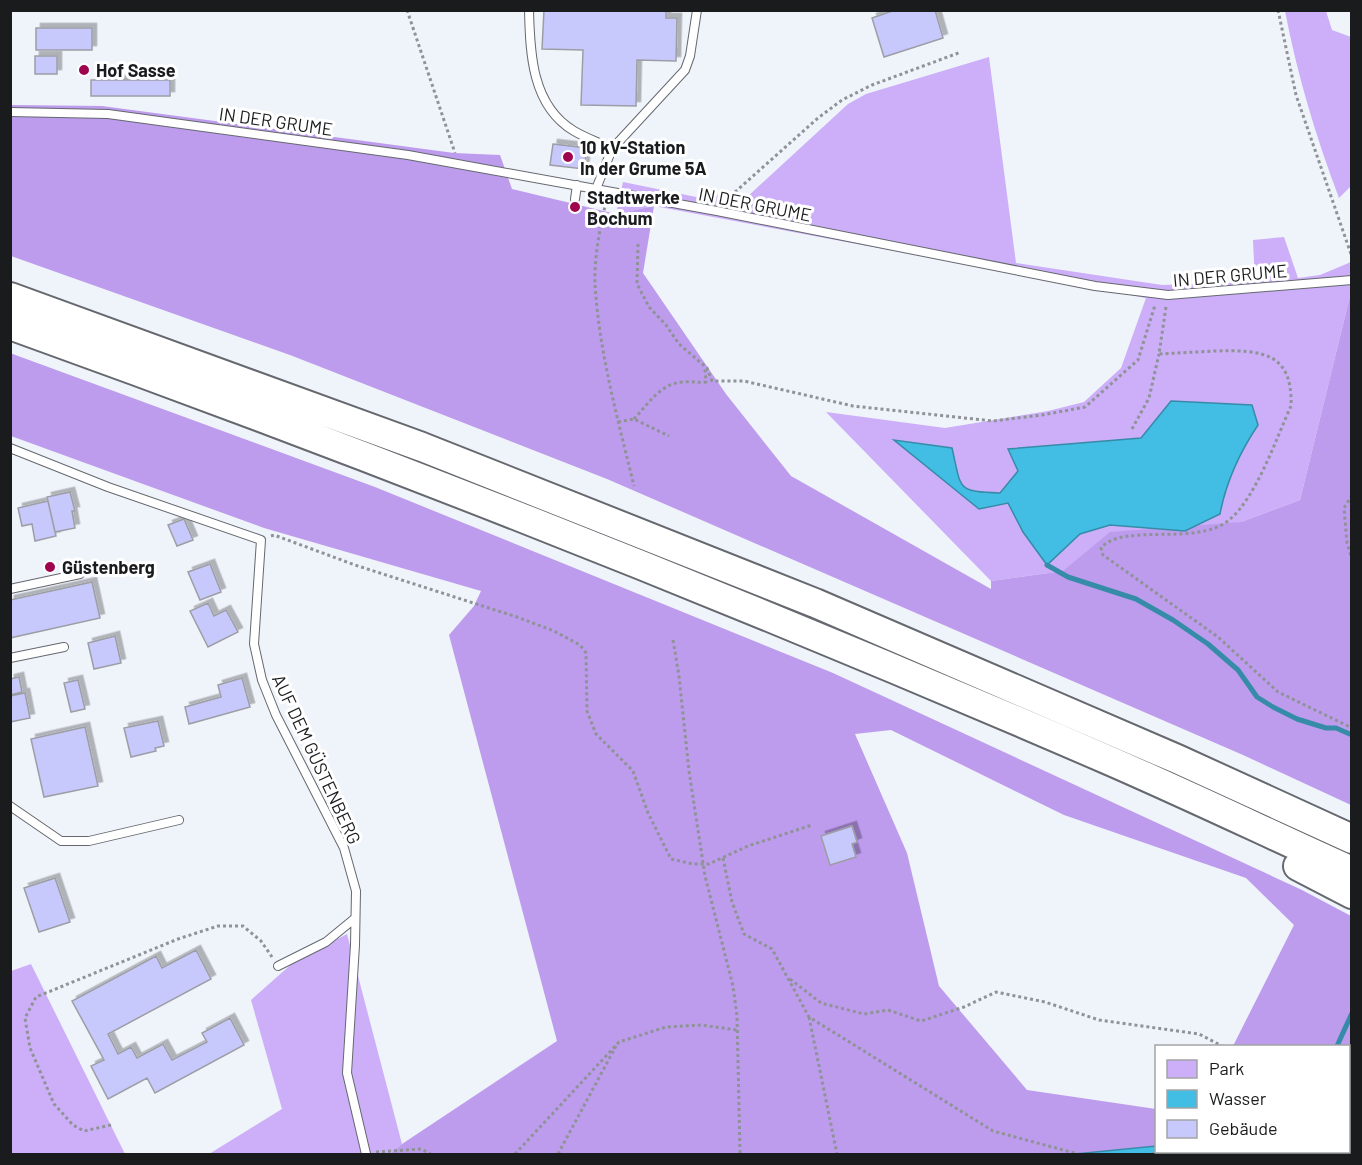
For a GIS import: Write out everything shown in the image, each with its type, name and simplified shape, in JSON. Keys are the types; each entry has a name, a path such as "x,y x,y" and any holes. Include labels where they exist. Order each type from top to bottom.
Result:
{"highway":[{"path":"10,297 422,447 815,603 1177,759 1352,839"},
{"path":"10,325 434,483 766,615 1108,760 1352,871"},
{"path":"1108,760 1176,807 1352,894"}],"lane":[{"path":"529,10 531,58 544,100 558,118 574,132 612,149"},
{"path":"596,189 612,149 685,70 690,57 697,10"},
{"name":"IN DER GRUME","path":"10,112 108,114 459,163 717,211 1095,286 1163,295 1352,280"},
{"path":"575,199 577,185"},
{"path":"10,448 108,487 261,540"},
{"name":"AUF DEM GÜSTENBERG","path":"261,540 254,644 262,680 276,715 344,848 356,891 347,1073 366,1153"},
{"path":"10,589 80,574"},
{"path":"10,658 64,647"},
{"path":"10,806 61,841 89,841 179,820"},
{"path":"278,966 326,942 354,919"}],"path":[{"path":"407,10 459,163"},
{"path":"1278,10 1296,95 1352,257"},
{"path":"717,211 732,194 818,118 842,100 872,85 961,52"},
{"path":"608,192 602,220 595,281 606,364 634,486"},
{"path":"638,244 637,284 649,307 666,325 679,344 707,368 712,381 744,381 853,406 993,421 1085,407 1138,360 1163,295"},
{"path":"1132,429 1149,398 1159,354 1163,295"},
{"path":"1159,354 1249,350 1268,355 1280,364 1288,377 1291,406 1251,494 1231,519 1205,531 1122,537 1106,542 1101,548 1103,555 1218,637 1278,692 1352,728"},
{"path":"618,422 634,419 661,390 671,384 685,381 706,382 705,369 707,368"},
{"path":"634,419 669,436"},
{"path":"1352,495 1344,508 1347,543 1352,560"},
{"path":"261,540 274,535 355,565 517,617 554,631 580,645 586,653 587,711 596,734 633,771 648,813 671,859 704,864 748,846 812,825"},
{"path":"673,640 680,676 689,771 706,882 730,968 737,1030 740,1155"},
{"path":"723,858 732,902 744,934 772,949 809,1017 837,1155"},
{"path":"111,1125 84,1131 73,1125 54,1104 30,1048 25,1018 36,997 177,939 218,926 243,926 261,940 278,966"},
{"path":"788,978 821,1003 864,1014 888,1010 921,1021 964,1007 996,992 1045,1002 1099,1020 1199,1034 1218,1045"},
{"path":"809,1017 993,1131 1078,1155"},
{"path":"515,1155 619,1042 666,1027 700,1025 737,1030"},
{"path":"558,1155 619,1042"},
{"path":"366,1153 421,1149 431,1155"},
{"path":"1152,1155 1171,1153"}],"green space":[{"path":"1285,11 1326,11 1332,30 1351,37 1351,186 1339,198 1308,105"},
{"path":"989,57 1016,263 1162,285 1255,282 1253,240 1284,237 1298,278 1320,275 1351,262 1351,292 1300,500 1241,522 1063,571 991,581 826,412 945,428 1048,411 1084,402 1121,368 1146,298 654,206 616,214 623,182 706,199 723,193 747,197 848,104 866,94"},
{"path":"347,934 402,1144 390,1154 209,1154 282,1109 251,1000 295,961"},
{"path":"31,964 125,1154 11,1154 11,971"}],"shaded area":[{"path":"11,105 102,106 454,153 500,155 512,189 616,214 654,206 643,273 726,394 791,476 991,589 991,581 1063,571 1110,532 1241,522 1300,500 1351,292 1351,805 1243,755 607,479 290,355 11,256"},
{"path":"10,353 375,487 833,673 1302,890 1351,916 1351,1154 390,1154 557,1041 449,635 474,606 481,591 264,528 11,436","holes":["891,730 1064,815 1246,878 1294,925 1234,1045 1350,1045 1350,1153 1155,1153 1155,1109 1027,1090 939,986 907,853 855,734"]}],"water":[{"path":"1171,401 1252,405 1258,425 1234,468 1220,514 1185,531 1110,525 1080,534 1047,565 1023,532 1008,503 979,509 894,440 952,448 963,486 975,491 1000,493 1018,471 1008,449 1141,438"},
{"path":"1155,1146 1155,1153 1264,1154 1075,1154"}],"building":[{"path":"544,10 666,10 666,18 677,18 676,61 637,60 636,106 581,105 583,50 542,49"},
{"path":"895,10 935,10 943,38 884,57 872,18"},
{"path":"36,28 92,28 92,50 36,50"},
{"path":"35,56 57,56 57,74 35,74"},
{"path":"91,80 170,80 170,96 91,96"},
{"name":"10 kV-Station In der Grume 5A","path":"553,144 587,148 584,169 550,165"},
{"path":"70,492 75,511 72,511 75,528 55,532 47,497"},
{"path":"48,501 56,536 35,541 32,524 22,526 18,508"},
{"path":"184,519 193,540 177,546 168,525"},
{"path":"210,564 221,592 200,600 188,572"},
{"path":"92,582 100,618 10,638 10,600"},
{"path":"208,603 214,616 226,610 238,632 208,647 190,611"},
{"path":"115,636 121,663 94,669 88,643"},
{"path":"19,677 22,692 10,695 10,679"},
{"path":"242,678 250,707 189,724 185,707 221,697 218,685"},
{"path":"78,680 85,709 71,712 64,683"},
{"path":"25,693 30,718 10,722 10,696"},
{"path":"158,721 164,746 155,748 156,751 131,757 124,728"},
{"path":"85,727 98,786 44,797 31,739"},
{"path":"852,826 857,842 852,844 856,857 830,865 821,836"},
{"path":"55,878 70,922 39,932 24,888"},
{"path":"196,950 211,979 108,1034 118,1054 131,1047 137,1058 163,1044 172,1060 207,1042 202,1033 230,1018 244,1045 155,1093 147,1078 108,1099 91,1066 104,1060 72,1001 156,956 162,968"}],"waterway":[{"path":"1047,565 1068,577 1136,599 1173,620 1208,644 1238,670 1257,697 1273,707 1297,719 1326,728 1336,728 1352,735"},
{"path":"1337,1045 1352,1013"}],"place":[{"name":"Hof Sasse","path":"84,70"},
{"name":"10 kV-Station In der Grume 5A","path":"568,157"},
{"name":"Stadtwerke Bochum","path":"575,207"},
{"name":"Güstenberg","path":"50,567"}]}
